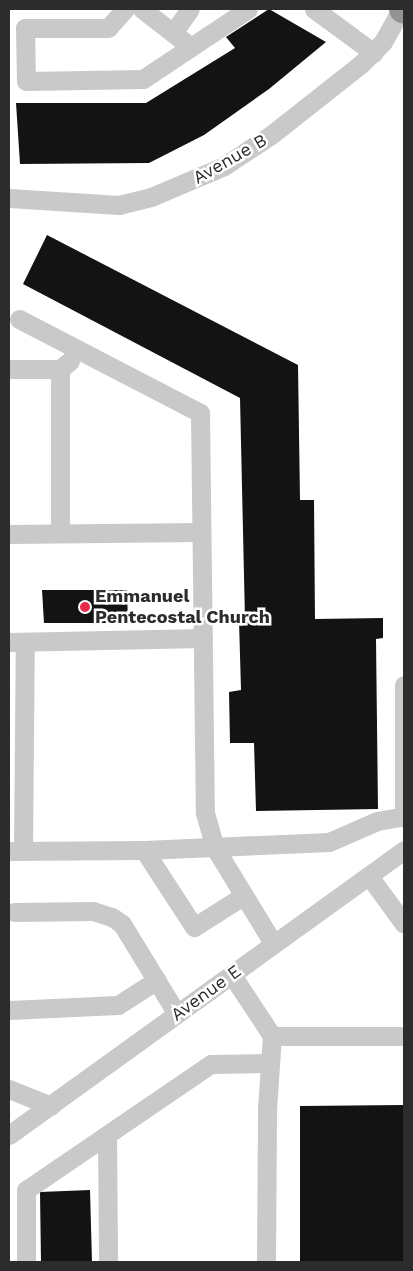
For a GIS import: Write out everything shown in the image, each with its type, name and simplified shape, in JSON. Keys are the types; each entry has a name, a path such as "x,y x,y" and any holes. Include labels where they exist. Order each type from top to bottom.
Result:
{"street":[{"path":"125,9 108,28 25,28 17,59 26,81 143,79 248,9"},
{"path":"142,9 191,47"},
{"path":"173,33 190,9"},
{"path":"314,9 374,52"},
{"name":"Avenue B","path":"9,198 120,205 185,185 224,166 271,135 374,52 403,9"},
{"path":"19,319 200,413 205,812 215,848 273,944"},
{"path":"9,369 60,369 82,352"},
{"path":"60,369 60,533"},
{"path":"9,534 201,532"},
{"path":"203,638 17,642 16,851 215,848 329,842 377,821 404,816 404,685"},
{"path":"144,850 194,928 243,896"},
{"name":"Avenue E","path":"9,1135 404,850"},
{"path":"369,876 404,924"},
{"path":"14,912 104,912 122,924 177,1014"},
{"path":"232,975 272,1036 268,1063 266,1262"},
{"path":"9,1010 112,1006 157,980"},
{"path":"272,1036 404,1036"},
{"path":"26,1262 26,1190 211,1064 268,1063"},
{"path":"9,1089 51,1106"},
{"path":"106,1137 108,1262"}],"building":[{"path":"269,9 326,42 269,89 204,135 149,163 20,164 16,103 146,103 235,48 226,37"},
{"path":"47,235 298,365 300,500 314,500 315,619 383,618 383,638 376,639 378,809 256,811 254,743 230,743 229,692 241,690 239,621 245,620 240,398 23,284"},
{"name":"Emmanuel Pentecostal Church","path":"42,590 127,590 128,623 44,623"},
{"path":"404,1105 404,1262 300,1262 300,1106"},
{"path":"90,1190 92,1262 41,1262 40,1192"}],"place":[{"name":"Emmanuel Pentecostal Church","path":"85,607"}]}
